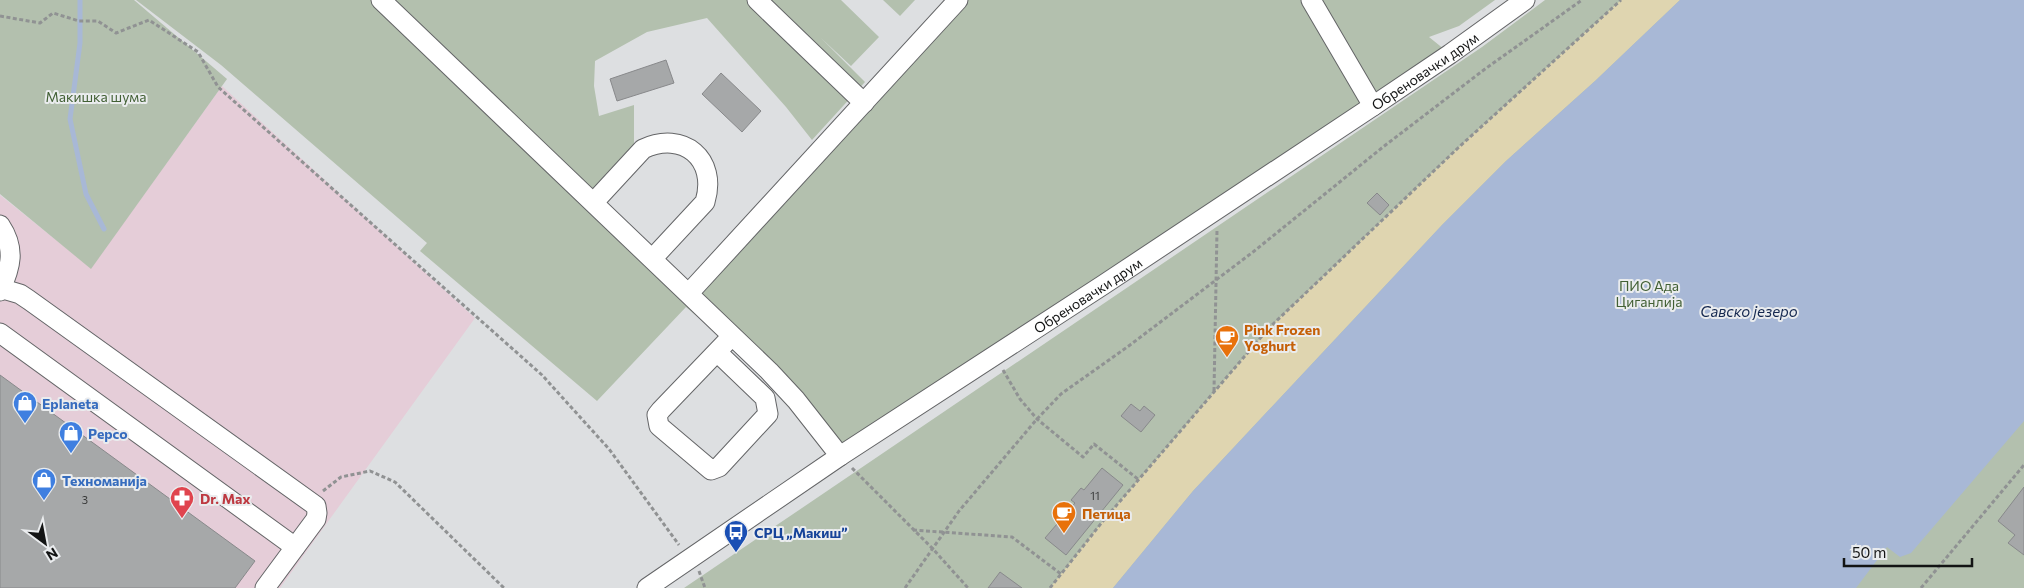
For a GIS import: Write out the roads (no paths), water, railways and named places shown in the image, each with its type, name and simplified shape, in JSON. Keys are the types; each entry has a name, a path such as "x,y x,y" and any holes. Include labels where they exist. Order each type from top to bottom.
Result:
{"street":[{"path":"381,0 653,258 732,336 796,400 840,456"},
{"path":"757,0 864,103"},
{"path":"688,293 958,0"},
{"path":"1311,0 1373,106"},
{"name":"Обреновачки друм","path":"647,588 840,456 1373,106 1525,0"},
{"path":"594,202 643,148 654,143 678,143 689,148 698,156 705,166 708,178 705,202 653,258"},
{"path":"0,225 4,231 5,251 11,262 9,273 0,289 20,294 29,300 316,506 316,520 265,588"},
{"path":"0,333 295,547"},
{"path":"717,352 765,398 768,414 714,470 707,468 659,426 657,415 732,336"}],"water":[{"name":"Савско језеро","path":"1680,0 2024,0 2024,421 1911,553 1900,557 1887,547 1856,588 1113,588 1193,491 1442,225 1506,161 1595,81"}],"waterway":[{"path":"80,0 80,43 70,119 86,194 104,229"}],"place":[{"name":"Pink Frozen Yoghurt","path":"1227,358"},
{"name":"Eplaneta","path":"25,424"},
{"name":"Pepco","path":"71,454"},
{"name":"Техноманија","path":"44,501"},
{"name":"Dr. Max","path":"182,519"},
{"name":"Петица","path":"1064,534"},
{"name":"СРЦ „Макиш”","path":"736,553"}],"park label":[{"name":"Макишка шума","path":"96,96"},
{"name":"ПИО Ада Циганлија","path":"1649,294"}]}
